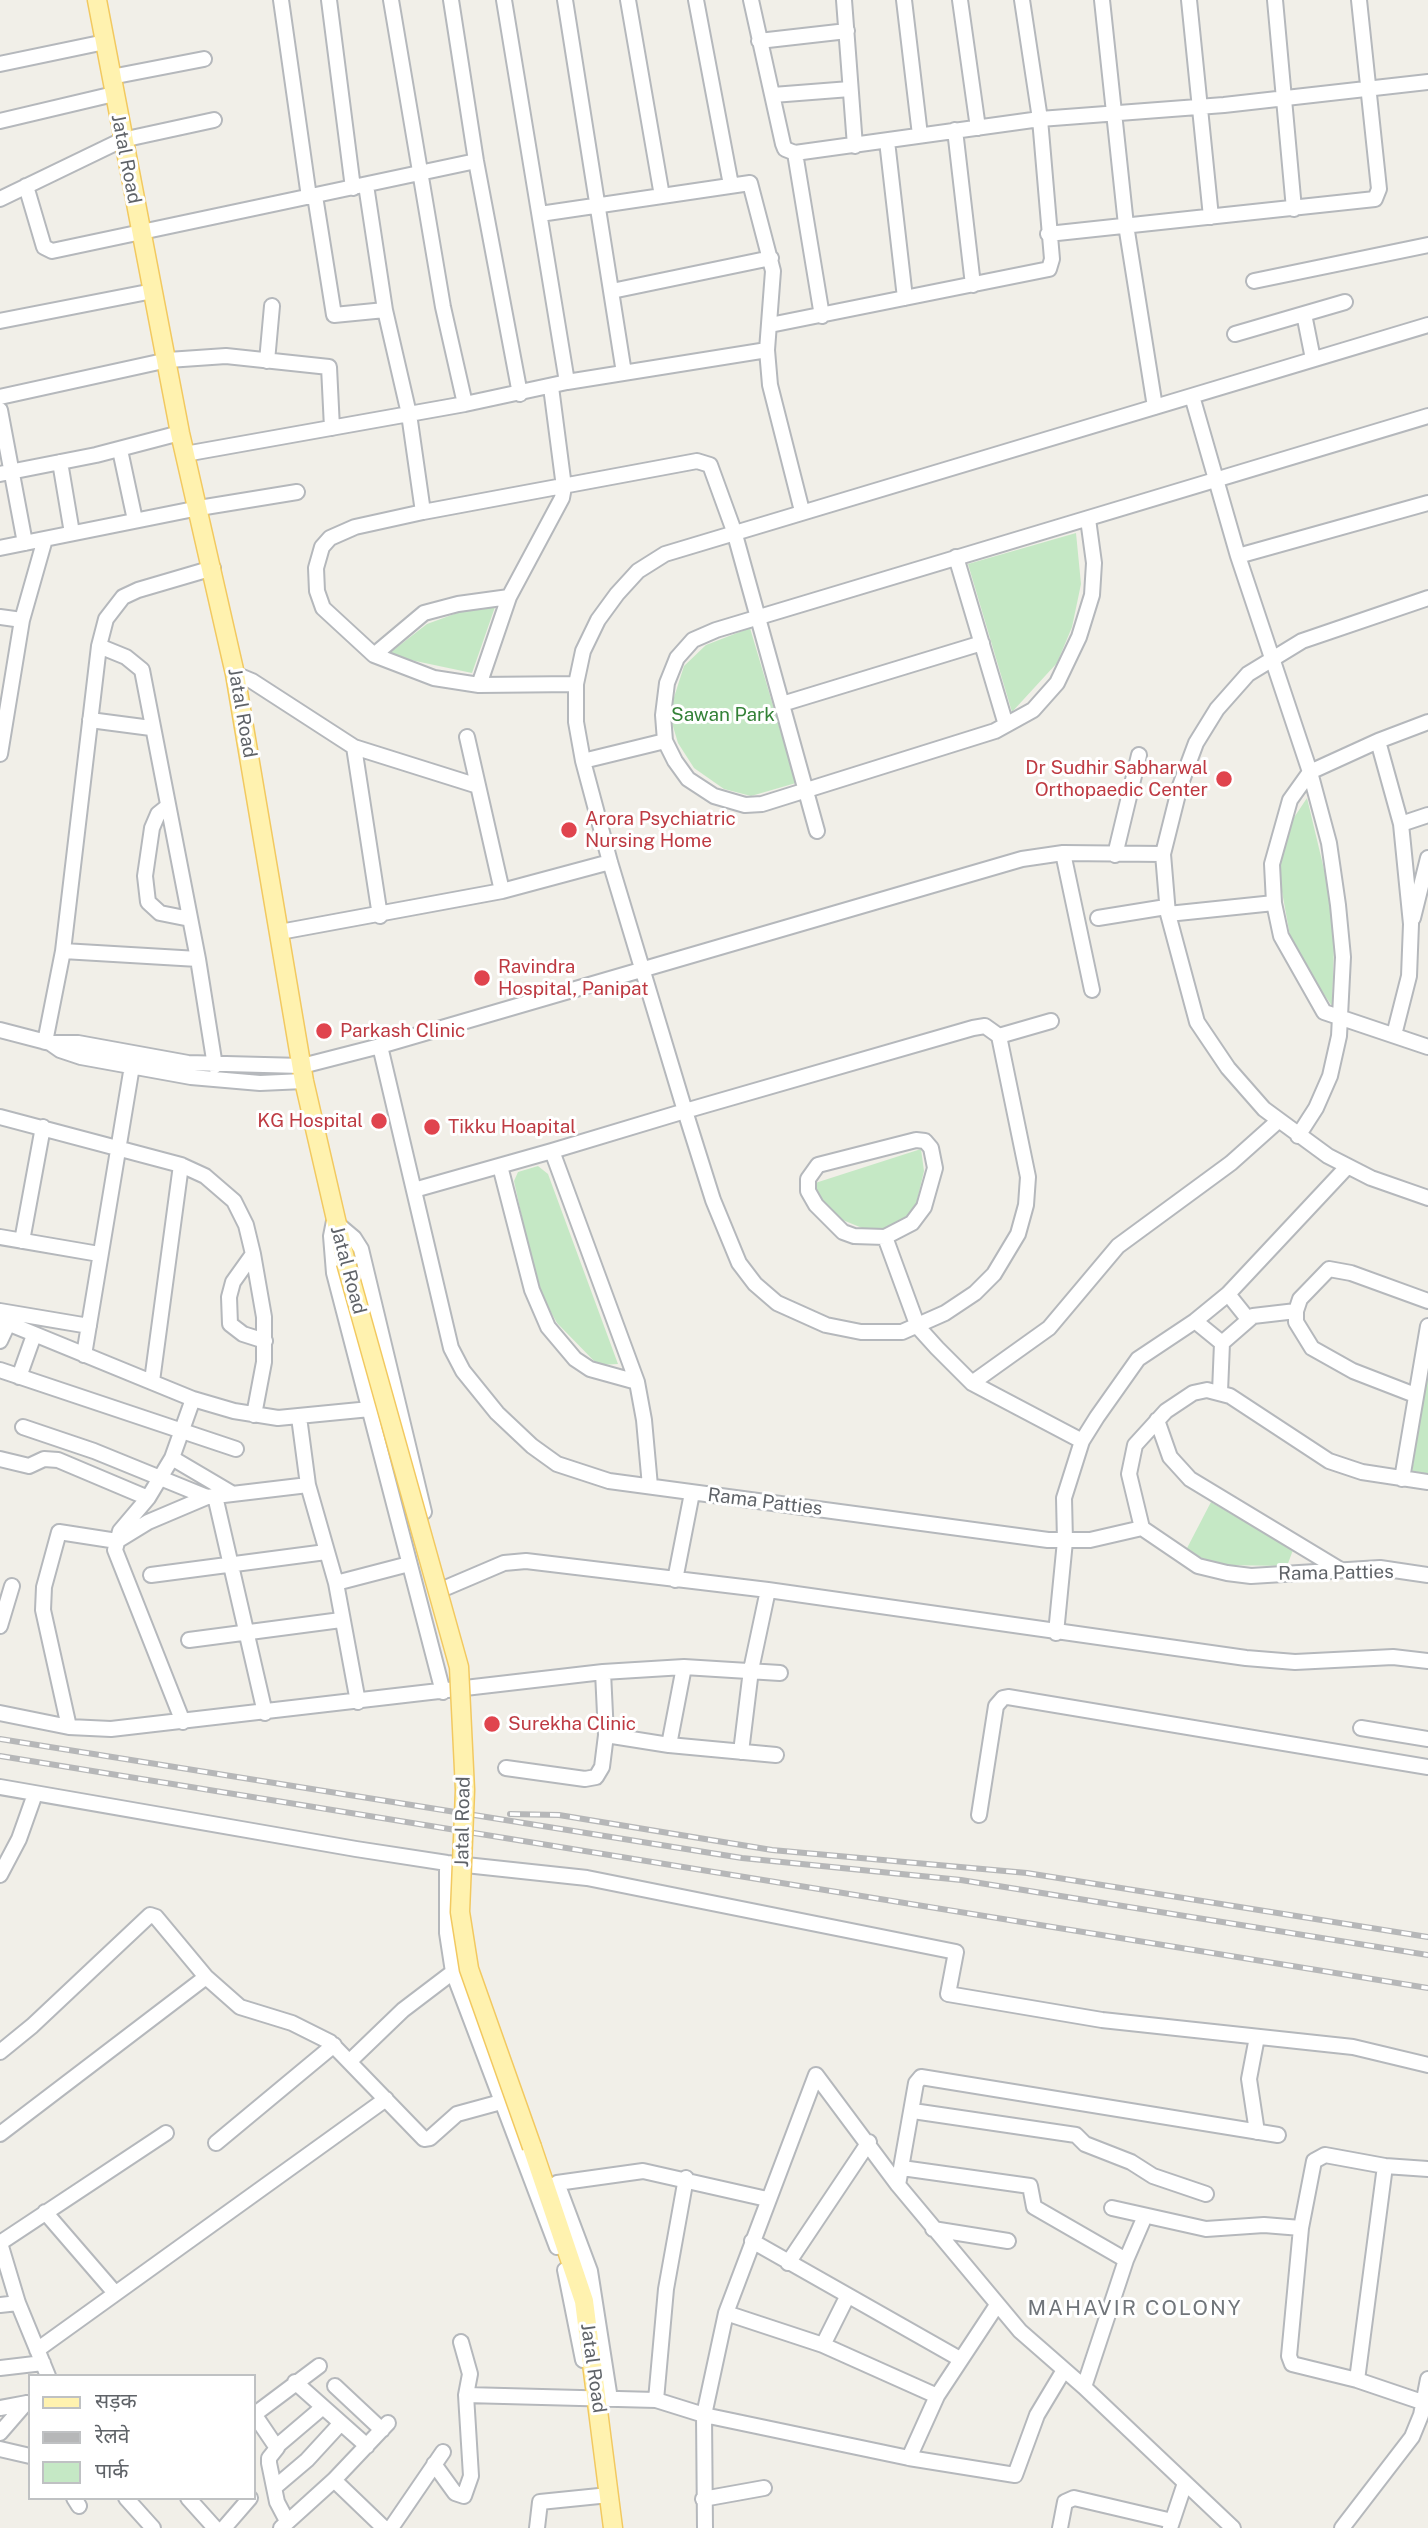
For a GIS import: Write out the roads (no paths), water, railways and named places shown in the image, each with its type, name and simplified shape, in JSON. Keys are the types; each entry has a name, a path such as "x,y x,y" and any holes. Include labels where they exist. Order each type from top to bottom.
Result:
{"main road":[{"name":"Jatal Road","path":"97,0 180,433 213,568 235,674 303,1073 334,1221 459,1667 465,1790 460,1912 469,1969 533,2147 584,2301 599,2399 613,2528"}],"street":[{"path":"281,0 312,197 334,315 385,310"},
{"path":"329,0 360,186 409,414 423,512"},
{"path":"391,0 443,307 465,404"},
{"path":"452,0 477,161 520,394"},
{"path":"504,0 566,382"},
{"path":"565,0 624,373"},
{"path":"628,0 662,196"},
{"path":"696,0 731,185"},
{"path":"751,0 783,144 785,149 794,153 1040,119 1198,107 1428,82"},
{"path":"844,0 855,146"},
{"path":"904,0 920,135"},
{"path":"960,0 978,128"},
{"path":"770,325 1049,269 1052,259 1040,119 1022,0"},
{"path":"1102,0 1112,114 1126,225 1155,407"},
{"path":"1189,0 1211,217"},
{"path":"1275,0 1294,208"},
{"path":"1048,234 1369,202 1378,194 1359,0"},
{"path":"759,41 847,31"},
{"path":"0,64 105,42"},
{"path":"0,121 204,59"},
{"path":"774,95 850,89"},
{"path":"0,199 122,140 214,120"},
{"path":"955,130 973,285"},
{"path":"887,141 905,298"},
{"path":"794,153 822,316"},
{"path":"26,186 46,251 141,234 477,161"},
{"path":"540,214 745,182 753,187 771,258 773,284 767,350 769,385 802,511"},
{"path":"1254,281 1428,245"},
{"path":"612,291 771,258"},
{"path":"0,321 153,291"},
{"path":"1235,334 1345,302"},
{"path":"267,360 272,306"},
{"path":"1304,314 1312,359"},
{"path":"414,1190 552,1151 685,1111 973,1028 985,1026 999,1036 1028,1177 1026,1205 1018,1234 994,1274 975,1293 918,1327 883,1335 826,1325 777,1303 755,1284 739,1263 724,1232 685,1111 610,862 583,761 576,722 576,684 583,651 598,620 638,571 665,554 734,531 1428,325"},
{"path":"185,454 520,394 566,382 767,350"},
{"path":"0,397 167,360 226,356 329,367 332,428"},
{"path":"479,685 509,597 557,507 564,487 551,387"},
{"path":"1192,396 1238,556 1310,772 1329,843 1339,905 1343,957 1341,1017 1330,1076 1316,1108 1298,1136"},
{"path":"0,410 5,473 25,543"},
{"path":"1088,519 1094,563 1092,595 1079,638 1057,683 1033,710 995,732 806,788 762,804 745,805 700,789 688,779 665,741 663,715 667,683 677,658 693,640 757,617 1428,416"},
{"path":"5,473 120,450 180,433"},
{"path":"120,450 135,520"},
{"path":"576,684 479,685 434,678 374,655 323,608 317,591 318,557 330,538 355,527 423,512 704,461 714,470 734,531 817,831"},
{"path":"60,462 72,533"},
{"path":"0,548 135,520 297,492"},
{"path":"1238,556 1428,503"},
{"path":"0,754 22,620 45,539"},
{"path":"956,557 1006,725"},
{"path":"48,1042 63,951 99,646 106,620 123,597 213,568"},
{"path":"374,655 424,613 458,604 509,597"},
{"path":"1428,598 1302,641 1248,674 1217,709 1196,743 1180,786 1163,854 1167,910 1197,1022 1228,1068 1278,1121 1298,1136 1347,1167 1428,1198"},
{"path":"0,617 22,620"},
{"path":"782,704 982,643"},
{"path":"99,646 126,657 142,670 151,728 198,959 215,1066"},
{"path":"235,674 252,681 354,747 478,786"},
{"path":"90,720 151,728"},
{"path":"1428,722 1310,772 1290,800 1272,864 1274,903 1281,936 1324,1012 1428,1046"},
{"path":"467,737 502,891"},
{"path":"583,761 665,741"},
{"path":"1378,741 1401,824 1411,924 1407,989 1394,1035"},
{"path":"354,747 380,916"},
{"path":"1115,855 1139,755"},
{"path":"168,806 158,814 152,828 145,876 148,902 159,913 190,919"},
{"path":"1401,824 1428,816"},
{"path":"132,1061 242,1082 303,1073 380,1046 1022,859 1063,853 1163,854"},
{"path":"1063,853 1092,990"},
{"path":"1411,924 1428,858"},
{"path":"280,932 380,916 502,891 610,862"},
{"path":"1098,918 1167,910 1274,903"},
{"path":"63,951 198,959"},
{"path":"999,1036 1052,1021"},
{"path":"0,1030 48,1042 70,1054 303,1073"},
{"name":"Rama Patties","path":"380,1046 451,1349 478,1390 532,1446 557,1464 609,1481 1065,1541 1090,1540 1143,1528 1198,1566 1227,1573 1251,1576 1380,1568 1428,1574"},
{"path":"84,1355 132,1061"},
{"path":"0,1117 117,1145 181,1165 205,1176 234,1201 246,1225 253,1254 265,1341 254,1415"},
{"path":"972,1383 1049,1328 1118,1246 1231,1163 1278,1121"},
{"path":"22,1241 43,1127"},
{"path":"915,1140 925,1141 931,1148 935,1168 924,1207 912,1223 885,1237 869,1239 843,1232 816,1205 808,1191 808,1179 818,1166 915,1140"},
{"path":"552,1151 637,1382 645,1420 650,1486"},
{"path":"152,1381 181,1165"},
{"path":"500,1166 532,1290 548,1327 575,1359 590,1369 637,1382"},
{"path":"1056,1633 1065,1541 1064,1498 1082,1441 1138,1359 1195,1321 1228,1293 1347,1167"},
{"path":"443,1692 334,1273 331,1236 334,1221 354,1238 361,1249 443,1589 470,1689"},
{"path":"0,1237 99,1254"},
{"path":"885,1237 918,1327 972,1383 1082,1441"},
{"path":"253,1254 233,1282 229,1297 230,1324 243,1334 265,1341"},
{"path":"1415,1395 1353,1371 1312,1348 1296,1322 1296,1311 1300,1298 1329,1269 1351,1273 1428,1301"},
{"path":"1228,1293 1248,1319"},
{"path":"1220,1392 1222,1343 1248,1319 1258,1315 1296,1311"},
{"path":"3,1319 34,1335 193,1399 254,1415 299,1417 370,1409"},
{"path":"3,1319 89,1326"},
{"path":"0,1341 3,1319"},
{"path":"1195,1321 1222,1343"},
{"path":"1402,1479 1428,1326"},
{"path":"19,1377 34,1335"},
{"path":"0,1370 236,1449"},
{"path":"1143,1528 1133,1499 1130,1460 1142,1436 1157,1420 1193,1393 1220,1392 1329,1461 1362,1472 1428,1482"},
{"path":"183,1722 117,1557 117,1541 125,1524 148,1498 172,1458 184,1432 193,1399"},
{"path":"299,1417 309,1485 336,1583 358,1702"},
{"path":"1157,1420 1170,1457 1190,1479 1339,1569"},
{"path":"23,1427 211,1496"},
{"path":"172,1458 233,1494"},
{"path":"0,1459 29,1466 44,1459 58,1460 148,1498"},
{"path":"69,1727 43,1610 44,1587 56,1536 63,1530 117,1541 148,1522 211,1496 309,1485"},
{"path":"675,1580 692,1493"},
{"path":"211,1496 265,1713"},
{"path":"151,1575 326,1552"},
{"path":"443,1589 515,1561 768,1590 1056,1633 1274,1661 1393,1657 1428,1661"},
{"path":"336,1583 409,1564"},
{"path":"0,1626 12,1586"},
{"path":"741,1752 751,1670 768,1590"},
{"path":"190,1640 341,1620"},
{"path":"0,1713 69,1727 111,1729 603,1672 684,1667 780,1673"},
{"path":"669,1745 684,1667"},
{"path":"506,1768 591,1779 602,1768 606,1735 603,1672"},
{"path":"979,1815 996,1706 1003,1698 1008,1697 1428,1767"},
{"path":"1361,1728 1428,1739"},
{"path":"606,1735 669,1745 776,1755"},
{"path":"0,1787 447,1863 587,1878 957,1952 948,1994 1102,2020 1353,2048 1428,2065"},
{"path":"0,1875 19,1839 35,1794"},
{"path":"447,1863 447,1933 453,1972 566,2272 599,2399"},
{"path":"0,2052 32,2026 150,1915 156,1917 206,1977 245,2010 320,2034 334,2045 422,2138 427,2139 457,2114 501,2102"},
{"path":"350,2061 403,2010 453,1972"},
{"path":"0,2134 206,1977"},
{"path":"1257,2037 1249,2079 1257,2132"},
{"path":"216,2143 334,2045"},
{"path":"705,2528 704,2415 726,2313 814,2075 818,2075 898,2185 997,2305 1233,2528"},
{"path":"898,2185 916,2083 921,2077 1278,2135"},
{"path":"0,2368 43,2363 115,2293 386,2099"},
{"path":"913,2111 1076,2135 1085,2144 1136,2164 1155,2177 1206,2194"},
{"path":"43,2363 18,2303 0,2243 166,2133"},
{"path":"788,2263 869,2142"},
{"path":"1424,2411 1357,2380 1296,2365 1289,2360 1301,2228 1312,2168 1318,2156 1428,2169"},
{"path":"1357,2380 1385,2166"},
{"path":"902,2168 1030,2186 1034,2207 1126,2260"},
{"path":"599,2399 590,2271 557,2183 631,2170 686,2178 767,2199"},
{"path":"656,2400 666,2289 686,2178"},
{"path":"1112,2208 1206,2229 1264,2225 1301,2228"},
{"path":"45,2213 115,2293"},
{"path":"1084,2387 1126,2260 1145,2216"},
{"path":"933,2229 1008,2241"},
{"path":"752,2241 847,2297 960,2358"},
{"path":"823,2345 847,2297"},
{"path":"0,2305 18,2303"},
{"path":"909,2458 937,2396 997,2305"},
{"path":"726,2313 823,2345 937,2396"},
{"path":"434,2464 455,2493 464,2496 471,2476 466,2395 470,2374 461,2342"},
{"path":"256,2412 319,2366"},
{"path":"466,2395 656,2400 704,2415 909,2458 1015,2474 1037,2415 1064,2370"},
{"path":"1342,2528 1389,2471 1412,2437 1424,2411 1428,2379"},
{"path":"295,2382 367,2446"},
{"path":"323,2407 276,2447 269,2460 284,2525 334,2480 385,2427 335,2386"},
{"path":"0,2408 28,2401"},
{"path":"0,2433 28,2401"},
{"path":"256,2417 276,2447"},
{"path":"274,2488 307,2460 341,2423"},
{"path":"0,2449 28,2456"},
{"path":"391,2528 443,2452"},
{"path":"334,2480 384,2528"},
{"path":"1060,2528 1065,2502 1074,2498 1171,2525 1185,2483"},
{"path":"703,2498 764,2488"},
{"path":"537,2528 540,2502 609,2495"},
{"path":"128,2500 153,2528"},
{"path":"190,2500 215,2528"},
{"path":"224,2528 248,2500"}],"railway":[{"path":"0,1739 742,1858 961,1880 1428,1955"},
{"path":"0,1756 1428,1988"},
{"path":"510,1814 559,1815 772,1850 1027,1873 1428,1937"}],"place":[{"name":"Dr Sudhir Sabharwal Orthopaedic Center","path":"1224,779"},
{"name":"Arora Psychiatric Nursing Home","path":"569,830"},
{"name":"Ravindra Hospital, Panipat","path":"482,978"},
{"name":"Parkash Clinic","path":"324,1031"},
{"name":"KG Hospital","path":"379,1121"},
{"name":"Tikku Hoapital","path":"432,1127"},
{"name":"Surekha Clinic","path":"492,1724"}],"district":[{"name":"MAHAVIR COLONY","path":"1135,2309"}],"park label":[{"name":"Sawan Park","path":"723,715"}]}
